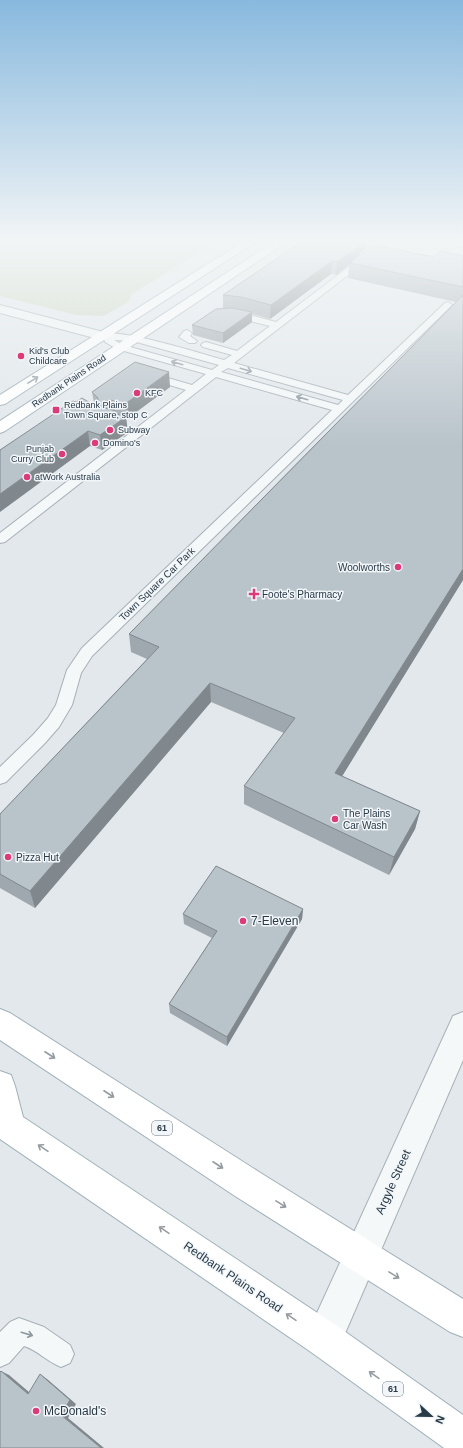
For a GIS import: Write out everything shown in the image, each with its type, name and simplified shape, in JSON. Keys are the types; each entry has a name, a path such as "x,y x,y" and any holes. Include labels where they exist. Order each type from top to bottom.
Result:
{"main road":[{"name":"Redbank Plains Road","path":"0,401 142,311"},
{"name":"Redbank Plains Road","path":"0,428 176,311"},
{"name":"61","path":"0,1023 247,1184 463,1319"},
{"path":"0,1086 5,1123"},
{"name":"Redbank Plains Road","path":"5,1123 324,1339 463,1438"}],"street":[{"path":"6,311 102,336"},
{"name":"Argyle Street","path":"324,1339 463,1026"}],"lane":[{"path":"0,539 297,311"},
{"name":"Town Square Car Park","path":"0,777 44,733 60,714 69,692 72,675 87,652 442,311"},
{"path":"222,312 278,325"},
{"path":"102,336 134,338 350,399"},
{"path":"102,336 120,347 340,409"},
{"path":"206,345 239,354"},
{"path":"154,377 195,389"},
{"path":"130,425 143,429"},
{"path":"0,1354 19,1331 35,1336 60,1354"}],"green space":[{"path":"58,311 113,311 104,316 76,315"}],"building":[{"path":"214,311 252,312 223,333 192,325"},
{"path":"448,311 463,311 463,569 335,773 420,811 394,857 244,786 295,718 210,683 30,891 0,874 0,814 159,647 129,634"},
{"path":"135,362 169,372 125,404 110,400 105,401 103,404 105,408 116,411 114,413 126,417 100,435 88,431 0,494 0,450 73,401 76,402 82,398 92,404 98,400 98,398 92,392"},
{"path":"216,866 303,909 227,1037 169,1004 217,931 183,914"},
{"name":"McDonald's","path":"1,1371 28,1394 40,1374 70,1400 61,1415 101,1448 0,1448"}],"place":[{"name":"Kid's Club Childcare","path":"21,356"},
{"name":"KFC","path":"137,393"},
{"name":"Redbank Plains Town Square, stop C","path":"56,410"},
{"name":"Subway","path":"110,430"},
{"name":"Domino's","path":"95,443"},
{"name":"Punjab Curry Club","path":"62,454"},
{"name":"atWork Australia","path":"27,477"},
{"name":"Woolworths","path":"398,567"},
{"name":"Foote's Pharmacy","path":"254,594"},
{"name":"The Plains Car Wash","path":"335,819"},
{"name":"Pizza Hut","path":"8,857"},
{"name":"7-Eleven","path":"243,921"},
{"name":"McDonald's","path":"36,1411"}]}
